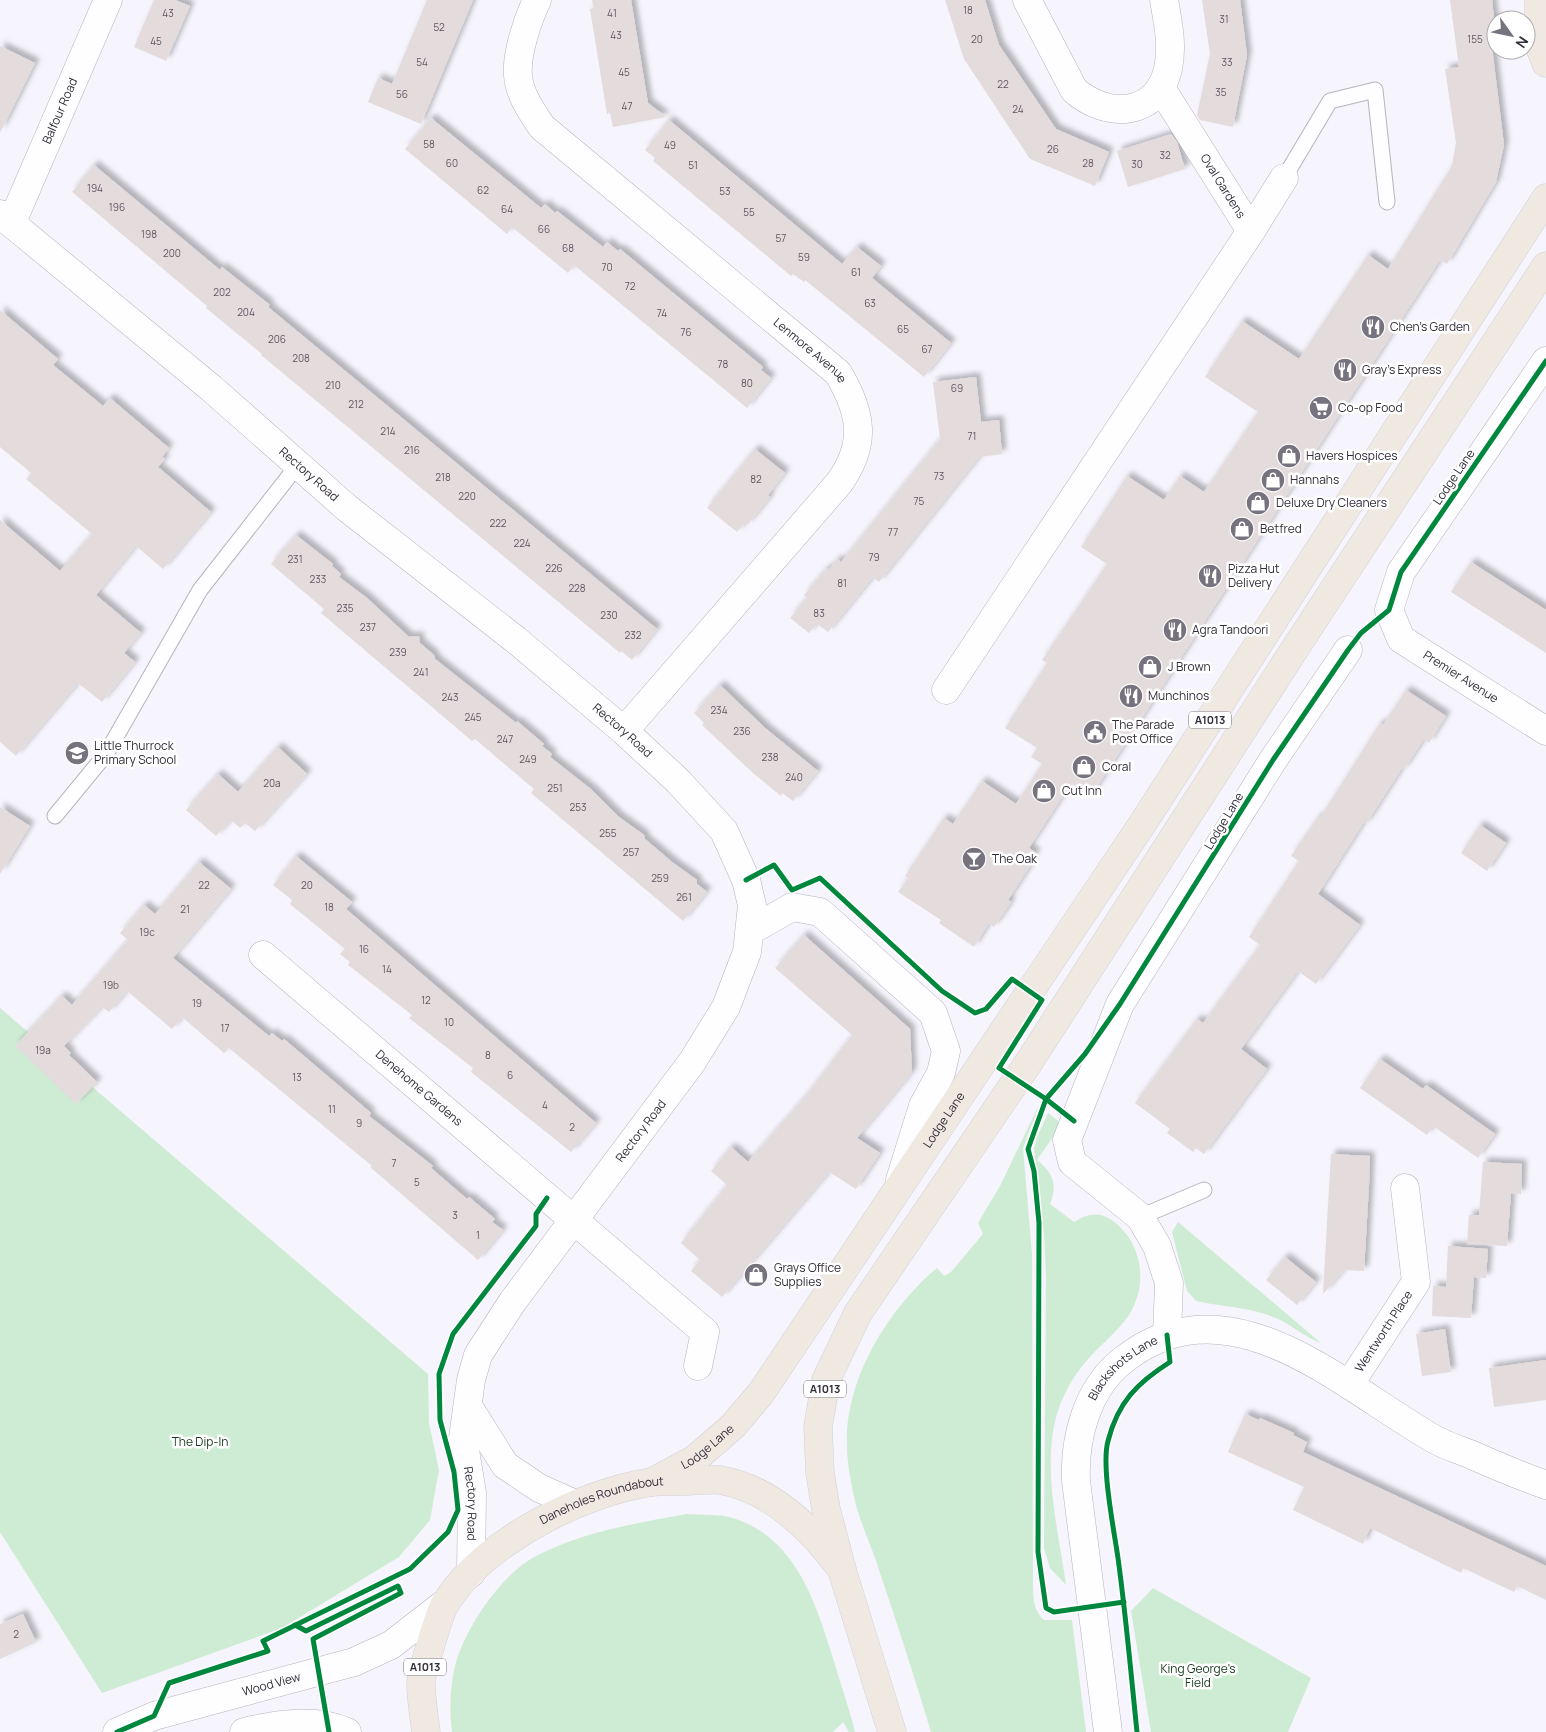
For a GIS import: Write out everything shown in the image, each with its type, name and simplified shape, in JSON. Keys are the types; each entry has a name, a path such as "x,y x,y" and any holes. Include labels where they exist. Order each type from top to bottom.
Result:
{"main road":[{"path":"1539,0 1539,45 1546,63"},
{"name":"Lodge Lane","path":"652,1482 695,1460 748,1410 895,1196 1014,1013 1142,823 1546,198"},
{"name":"A1013","path":"842,1570 826,1509 820,1473 818,1427 826,1380 858,1314 1031,1059 1294,650 1546,266"},
{"name":"Daneholes Roundabout","path":"426,1732 420,1681 444,1604 471,1573 495,1551 521,1533 576,1504 607,1493 652,1482 720,1480 759,1493 784,1508 826,1548 842,1570 892,1732"}],"street":[{"name":"Balfour Road","path":"6,218 108,0"},
{"name":"Lenmore Avenue","path":"537,0 523,42 518,75 527,104 542,127 838,374 856,406 858,423 855,455 839,483 624,731"},
{"path":"1027,0 1074,90 1084,99 1108,109 1122,111 1144,102 1161,88 1168,70 1170,53 1164,0"},
{"name":"Oval Gardens","path":"1161,88 1251,231 1284,178"},
{"name":"Rectory Road","path":"6,218 211,388 297,466 516,640 624,731 678,781 724,831 746,880 752,904 747,952 726,1007 692,1062 508,1307 478,1354 470,1380 463,1438 472,1493 471,1573"},
{"path":"946,690 1251,231"},
{"name":"Lodge Lane","path":"1390,610 1401,572 1546,361"},
{"name":"Premier Avenue","path":"1390,610 1401,639 1546,731"},
{"name":"Lodge Lane","path":"1167,1335 1169,1283 1157,1246 1140,1217 1072,1162 1067,1140 1120,1004 1272,760 1348,650"},
{"path":"750,931 792,908 820,912 933,1013 946,1051 941,1073 923,1106 895,1196"},
{"name":"Denehome Gardens","path":"263,955 573,1222 705,1332 698,1366"},
{"name":"Wentworth Place","path":"1349,1385 1416,1282 1406,1188"},
{"name":"Blackshots Lane","path":"1108,1732 1076,1481 1075,1460 1084,1420 1102,1383 1116,1365 1137,1348 1167,1335 1202,1329 1246,1333 1297,1355 1349,1385 1436,1440 1546,1485"},
{"path":"468,1406 505,1465 539,1488 576,1504"},
{"name":"Wood View","path":"117,1732 154,1716 354,1662 391,1645 444,1604"},
{"path":"244,1732 276,1725 332,1725 347,1732"}],"lane":[{"path":"1284,178 1330,101 1375,90 1387,202"},
{"path":"55,816 106,754 200,590 297,466"},
{"path":"1140,1217 1204,1190"}],"green space":[{"name":"The Dip-In","path":"0,1008 428,1374 429,1423 439,1470 430,1520 399,1557 282,1628 102,1693 0,1532"},
{"path":"1039,1105 1023,1148 1032,1254 1033,1592 1036,1608 1044,1620 1072,1620 1086,1732 931,1732 913,1672 855,1501 848,1459 848,1420 853,1395 862,1371 886,1325 919,1285 937,1268 944,1276 951,1272 983,1234 978,1223 1000,1186"},
{"path":"1048,1113 1062,1124 1037,1160 1050,1174 1054,1185 1050,1204 1074,1222 1083,1217 1093,1215 1102,1215 1112,1220 1122,1229 1136,1251 1140,1277 1139,1290 1129,1315 1088,1358 1073,1379 1058,1410 1054,1426 1051,1446 1052,1486 1056,1526 1066,1585 1050,1568 1044,1548 1046,1277 1044,1233 1034,1149 1037,1137"},
{"path":"1178,1222 1321,1343 1266,1314 1196,1301 1187,1291 1172,1232"},
{"path":"687,1514 728,1517 755,1527 773,1540 788,1556 800,1574 819,1615 855,1732 849,1732 843,1722 833,1732 452,1732 451,1694 453,1674 458,1656 479,1614 500,1586 512,1574 536,1556 572,1541 610,1529"},
{"name":"King George's Field","path":"1153,1588 1311,1678 1288,1732 1151,1732 1131,1611"}],"building":[{"path":"154,0 175,0 190,6 166,61 134,47"},
{"path":"427,0 473,0 421,124 368,102 378,78 392,84"},
{"path":"592,0 631,0 648,103 666,117 613,127 610,113 607,114 590,9 594,8"},
{"path":"945,0 985,0 999,45 1056,129 1109,152 1095,186 1030,159 964,59"},
{"path":"1202,0 1240,0 1247,55 1233,127 1200,120 1197,115 1210,54"},
{"path":"1450,0 1492,0 1493,10 1486,10 1486,60 1494,60 1504,145 1496,182 1447,264 1440,260 1091,796 1071,783 1029,848 1036,853 1008,900 1011,902 994,927 989,923 974,947 939,923 941,920 898,892 908,878 905,876 944,818 953,824 982,781 1016,804 1042,764 1031,757 1037,748 1005,728 1047,663 1042,660 1107,564 1081,547 1127,476 1164,500 1180,476 1204,492 1258,412 1205,377 1242,321 1299,359 1368,255 1388,269 1452,166 1456,143 1445,69 1459,67"},
{"path":"0,46 35,63 0,133"},
{"path":"431,118 541,208 545,204 555,213 557,211 603,247 607,242 618,251 620,249 763,367 761,370 771,378 747,408 574,265 568,273 512,227 507,234 405,149"},
{"path":"669,120 842,264 857,247 881,266 872,278 951,343 924,377 805,280 804,282 793,274 791,276 653,161 655,158 645,150"},
{"path":"1171,134 1177,142 1185,169 1128,187 1117,151"},
{"path":"94,165 220,270 222,267 270,305 268,307 657,629 632,660 621,651 620,653 261,355 206,308 207,306 72,192"},
{"path":"0,310 58,359 53,365 103,406 110,398 169,448 162,457 165,459 158,467 211,512 163,569 136,546 96,595 141,633 124,653 135,662 102,702 78,683 16,756 0,742 0,520 60,571 92,534 26,479 31,473 0,447"},
{"path":"976,377 981,422 999,420 1002,454 979,457 879,582 873,577 828,632 817,624 809,633 790,618 807,597 804,595 827,568 829,570 837,559 841,562 940,439 933,382"},
{"path":"755,449 785,473 768,495 770,497 748,524 746,522 737,532 707,508"},
{"path":"296,535 333,564 332,566 341,574 339,577 367,598 409,637 419,636 420,643 434,655 435,659 516,723 517,721 544,744 542,746 552,754 550,757 592,790 619,817 644,835 645,839 672,862 697,880 697,884 707,892 683,921 531,793 534,789 475,739 472,741 321,613 324,609 271,564"},
{"path":"1471,562 1546,610 1546,653 1451,592"},
{"path":"720,685 765,728 818,771 793,801 782,793 781,796 753,773 702,725 704,723 694,713"},
{"path":"1406,690 1446,716 1429,743 1424,739 1404,769 1402,768 1366,824 1364,822 1318,894 1360,925 1316,984 1298,971 1241,1049 1267,1069 1204,1154 1196,1148 1193,1152 1167,1133 1170,1129 1135,1103 1197,1019 1203,1023 1260,945 1249,937 1299,861 1291,856 1318,817 1320,818 1380,723 1383,725"},
{"path":"278,747 307,774 255,831 245,823 240,828 231,820 216,836 186,810 218,774 238,792"},
{"path":"0,807 30,826 0,874"},
{"path":"1480,825 1506,843 1487,871 1461,853"},
{"path":"296,856 352,902 346,909 596,1123 571,1152 471,1072 473,1068 409,1018 412,1015 348,965 350,962 340,954 345,949 290,904 292,900 273,885"},
{"path":"199,862 231,889 173,958 269,1036 272,1033 282,1041 284,1039 371,1113 369,1116 433,1166 431,1168 467,1199 469,1197 495,1219 492,1222 503,1230 478,1260 370,1167 372,1166 229,1048 224,1053 182,1017 172,1029 127,991 109,1012 102,1007 64,1046 71,1053 69,1055 97,1082 76,1104 15,1046 62,996 72,1005 128,940 120,933 144,905 155,914"},
{"path":"804,935 910,1029 912,1072 857,1138 880,1153 856,1189 829,1172 722,1297 691,1271 700,1260 681,1243 727,1185 711,1171 731,1147 748,1162 804,1098 852,1035 775,968"},
{"path":"1380,1059 1423,1089 1426,1085 1495,1134 1478,1158 1433,1126 1427,1135 1360,1088"},
{"path":"1331,1154 1370,1156 1369,1185 1364,1271 1344,1270 1323,1294"},
{"path":"1483,1162 1522,1164 1521,1194 1511,1193 1507,1246 1467,1244 1469,1215 1479,1215"},
{"path":"1448,1246 1488,1249 1486,1278 1474,1277 1471,1318 1432,1316 1433,1286 1446,1287"},
{"path":"1285,1257 1316,1282 1297,1305 1266,1280"},
{"path":"1445,1329 1451,1372 1422,1376 1416,1334"},
{"path":"1546,1360 1546,1400 1494,1407 1489,1368"},
{"path":"1245,1414 1259,1420 1260,1418 1294,1433 1293,1435 1307,1442 1303,1452 1546,1566 1546,1600 1517,1586 1514,1592 1463,1568 1461,1573 1370,1528 1363,1544 1293,1510 1304,1487 1228,1452"},
{"path":"23,1614 36,1642 0,1659 0,1624"}],"cycle path":[{"path":"1124,1602 1054,1612 1046,1608 1038,1552 1039,1223 1034,1171 1028,1149 1046,1099 1085,1054 1120,1004 1273,760 1348,650 1361,633 1389,610 1401,572 1546,361"},
{"path":"746,880 774,865 792,890 820,878 942,991 975,1013 986,1009 1012,979 1042,1000 999,1068 1046,1099 1074,1121"},
{"path":"117,1732 154,1716 169,1683 268,1651 263,1641 410,1569 448,1532 458,1510 454,1472 440,1420 439,1374 453,1334 536,1226 536,1214 547,1198"},
{"path":"1137,1732 1124,1602 1107,1482 1106,1452 1112,1427 1123,1404 1139,1386 1170,1362 1167,1335"},
{"path":"295,1625 306,1631 398,1586 401,1593 313,1639 329,1732"}],"place":[{"name":"Chen's Garden","path":"1373,327"},
{"name":"Gray's Express","path":"1345,370"},
{"name":"Co-op Food","path":"1321,408"},
{"name":"Havers Hospices","path":"1289,456"},
{"name":"Hannahs","path":"1273,480"},
{"name":"Deluxe Dry Cleaners","path":"1258,503"},
{"name":"Betfred","path":"1242,529"},
{"name":"Pizza Hut Delivery","path":"1210,576"},
{"name":"Agra Tandoori","path":"1175,630"},
{"name":"J Brown","path":"1150,667"},
{"name":"Munchinos","path":"1131,696"},
{"name":"The Parade Post Office","path":"1095,732"},
{"name":"Little Thurrock Primary School","path":"77,753"},
{"name":"Coral","path":"1084,767"},
{"name":"Cut Inn","path":"1044,791"},
{"name":"The Oak","path":"974,859"},
{"name":"Grays Office Supplies","path":"756,1275"}]}
